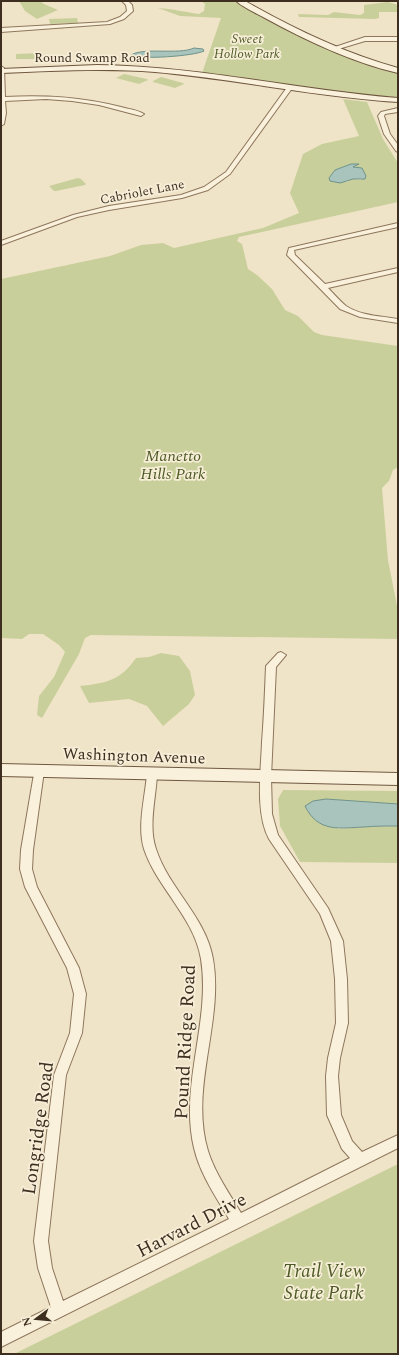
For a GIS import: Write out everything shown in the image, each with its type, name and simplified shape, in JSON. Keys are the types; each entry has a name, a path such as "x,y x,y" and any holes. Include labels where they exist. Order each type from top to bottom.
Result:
{"main road":[{"path":"240,1 284,26 335,48 398,71"},
{"name":"Round Swamp Road","path":"1,70 130,68 190,73 363,97 398,100"},
{"name":"Washington Avenue","path":"1,770 398,779"}],"street":[{"path":"1,30 104,24 114,22 127,15 130,11 129,5 125,1"},
{"path":"335,48 365,39 398,39"},
{"path":"1,70 3,113 1,124"},
{"name":"Cabriolet Lane","path":"1,243 76,216 123,206 182,197 209,187 220,181 228,173 290,87"},
{"path":"2,98 43,97 72,99 141,114"},
{"path":"398,110 383,113 381,116 387,134 398,150"},
{"path":"398,225 291,249 291,255 343,307 353,313 364,316 398,321"},
{"path":"323,287 398,270"},
{"path":"281,654 271,666 266,777 267,814 273,836 324,911 337,941 341,979 342,1023 334,1058 332,1076 334,1115 347,1145 360,1160"},
{"name":"Longridge Road","path":"38,771 27,850 26,869 31,887 75,974 80,994 76,1033 62,1064 60,1074 41,1241 44,1271 60,1311"},
{"name":"Pound Ridge Road","path":"152,774 148,825 149,848 199,934 207,959 207,1013 199,1071 197,1122 199,1141 208,1168 238,1221"},
{"name":"Harvard Drive","path":"1,1340 398,1141"}],"green space":[{"path":"19,1 40,1 58,10 37,19 25,11"},
{"name":"Sweet Hollow Park","path":"201,1 232,1 398,73 398,98 376,97 202,73 221,18 180,16 158,8 199,14 204,11 205,4"},
{"path":"388,2 398,5 398,12 379,12 379,18 375,19 299,17 298,14 328,15 334,12 360,15 364,13 364,5"},
{"path":"77,18 78,23 50,24 49,19"},
{"path":"43,53 43,59 16,59 16,54"},
{"path":"124,74 148,80 139,84 116,78"},
{"path":"161,77 184,84 175,88 153,82"},
{"name":"Manetto Hills Park","path":"343,99 367,102 383,139 398,163 398,202 239,237 237,241 242,244 248,269 272,289 285,310 298,316 314,332 322,335 398,346 398,467 393,470 389,481 382,488 388,560 398,611 398,639 91,635 85,638 79,654 42,718 37,715 39,696 54,677 65,652 59,645 43,634 29,634 22,639 1,638 1,279 110,256 141,245 163,243 174,248 263,228 299,213 290,193 303,154 322,144 359,136","holes":["351,164 358,164 353,168 357,167 364,173 361,180 353,179 346,182 329,178 335,170"]},
{"path":"78,178 86,184 56,191 49,186"},
{"path":"161,653 179,656 190,671 195,695 189,704 163,726 147,706 129,699 89,703 80,686 112,680 124,672 136,658 149,657"},
{"path":"283,790 398,791 398,804 326,799 338,829 398,826 398,863 300,862 280,826 278,799"},
{"name":"Trail View State Park","path":"398,1164 398,1354 14,1354"}],"water":[{"path":"194,48 203,49 204,51 168,57 145,57 131,55 144,52 180,51"},
{"path":"351,164 359,164 353,167 362,168 366,176 365,179 353,179 340,183 330,181 329,178 335,170"},
{"path":"326,799 398,804 398,826 338,828 323,825 310,815 305,806 313,801"}]}
